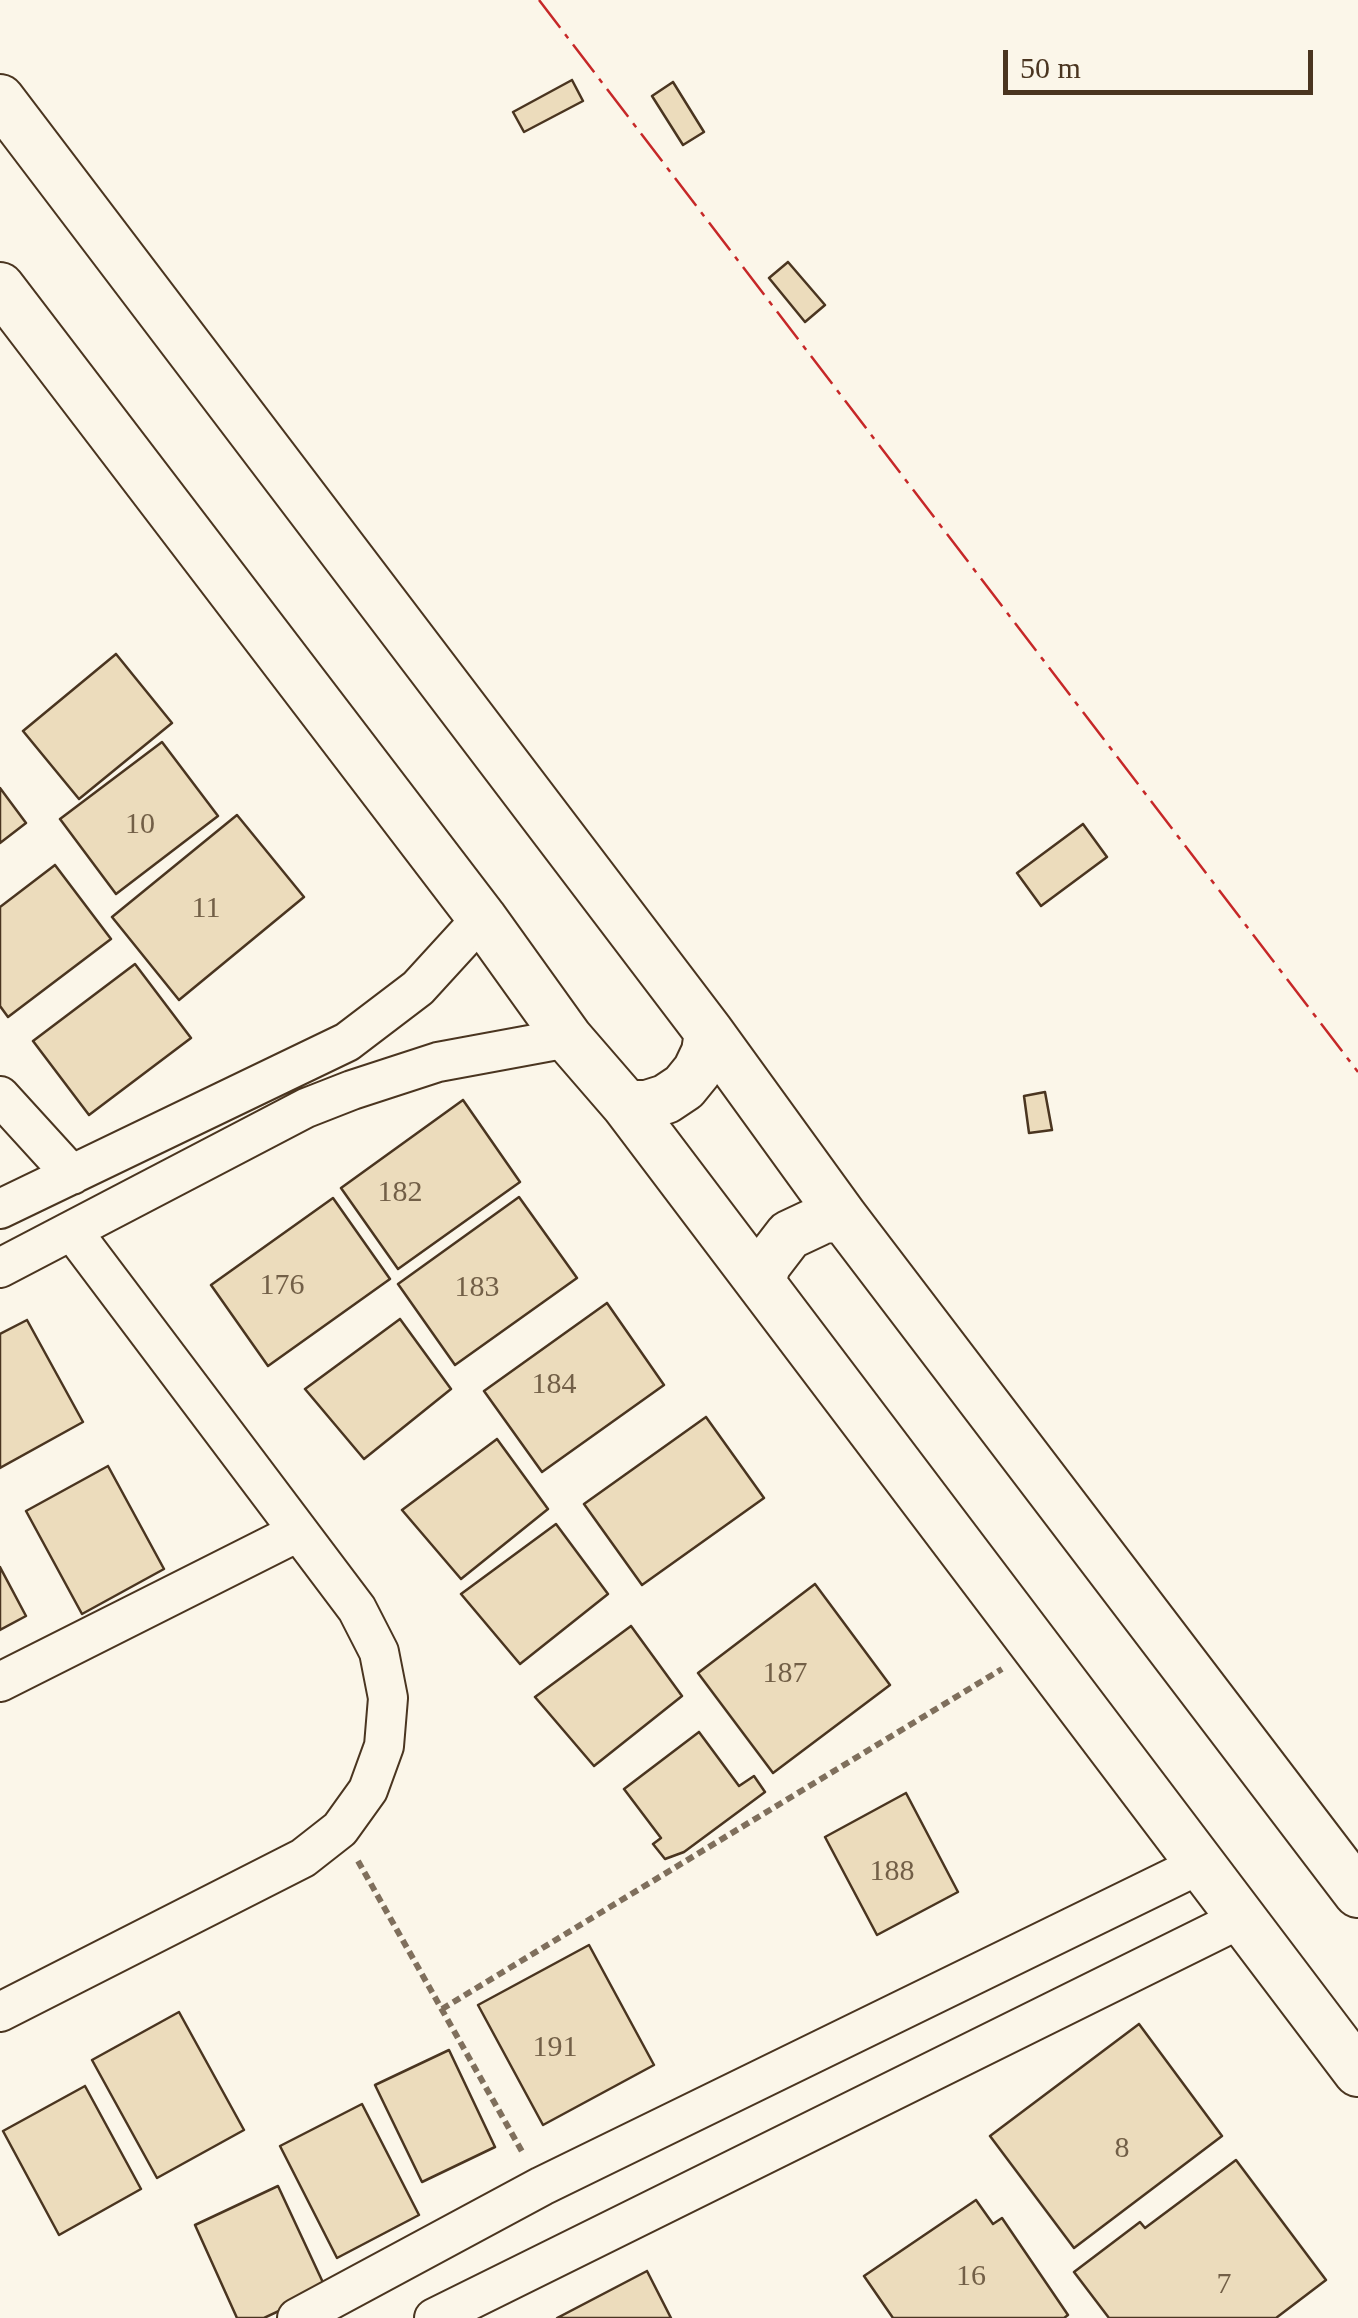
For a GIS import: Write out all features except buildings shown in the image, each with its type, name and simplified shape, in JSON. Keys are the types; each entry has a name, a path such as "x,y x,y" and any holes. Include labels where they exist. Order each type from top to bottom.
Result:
{"street":[{"path":"0,99 710,1032 843,1217 1358,1894"},
{"path":"0,286 482,918 568,1038 626,1105 1358,2072"},
{"path":"0,1209 347,1042 418,988 482,918"},
{"path":"626,1105 646,1105 684,1087 697,1072 710,1032"},
{"path":"0,1268 306,1108 438,1062 568,1038"},
{"path":"0,1096 72,1175"},
{"path":"760,1283 766,1264 789,1234 824,1218 843,1217"},
{"path":"0,2012 302,1858 340,1829 368,1790 384,1746 388,1698 379,1652 357,1609 73,1232"},
{"path":"0,1682 298,1532"},
{"path":"297,2318 344,2307 542,2186 1202,1864"},
{"path":"434,2318 1242,1918"}],"path":[{"path":"442,2009 1037,1648"},
{"path":"340,1829 542,2186"}],"power":[{"path":"539,0 1358,1072"}]}
